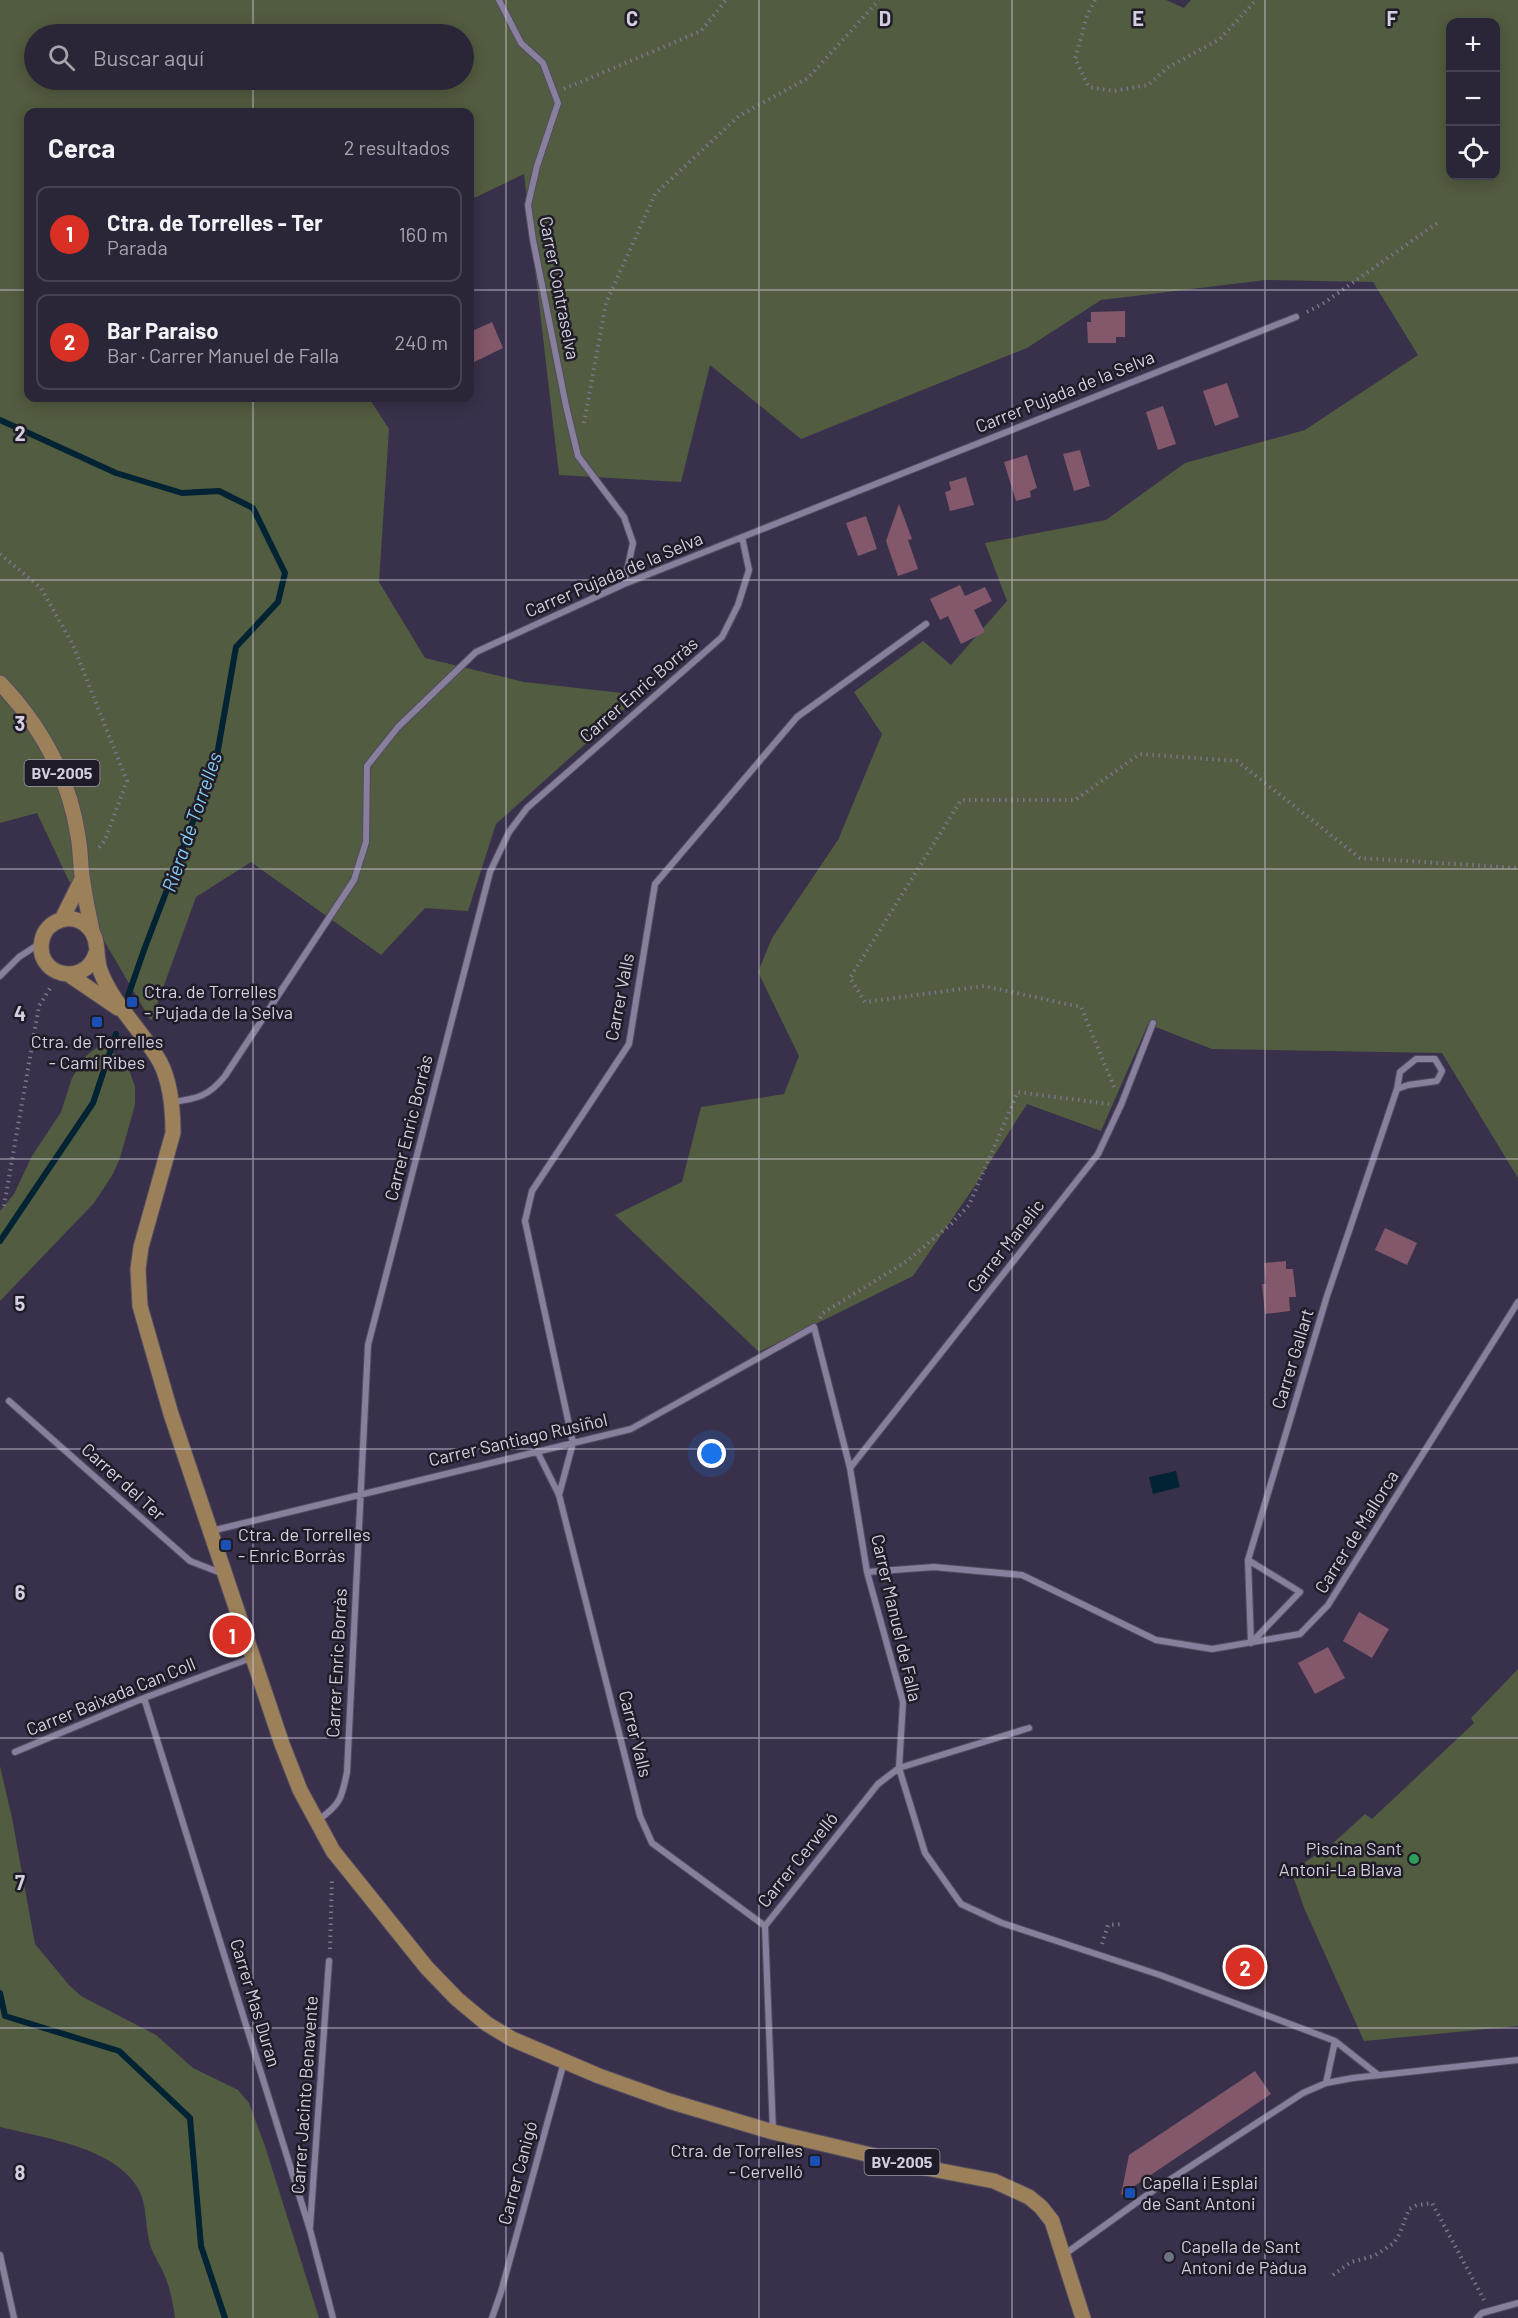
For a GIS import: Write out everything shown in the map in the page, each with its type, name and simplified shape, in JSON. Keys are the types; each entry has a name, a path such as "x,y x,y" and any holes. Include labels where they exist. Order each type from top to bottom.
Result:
{"main road":[{"name":"BV-2005","path":"0,683 37,728 58,765 71,799 100,970 122,1010 146,1040 161,1064 168,1083 173,1133 141,1247 138,1269 140,1306 158,1372 251,1657 300,1790 333,1851 428,1968 457,1999 487,2024 512,2039 669,2101 773,2132 926,2168 994,2181 1029,2197 1052,2221 1083,2318"},
{"path":"62,919 82,874"},
{"path":"41,943 46,930 62,919 79,920 92,932"},
{"name":"BV-2005","path":"41,943 45,961 122,1010"},
{"path":"64,973 77,973 86,968 96,953"}],"street":[{"name":"Carrer Contraselva","path":"499,0 520,43 543,63 558,103 537,166 528,205 537,262 578,456 624,517 633,543 624,584"},
{"name":"Carrer Pujada de la Selva","path":"171,1102 198,1097 213,1090 236,1060 354,880 366,842 367,766 398,727 476,652 624,584 1296,317"},
{"name":"Carrer Enric Borràs","path":"317,1820 334,1809 343,1796 347,1772 368,1345 490,872 509,832 527,808 722,637 738,605 749,570 742,537"},
{"name":"Carrer Valls","path":"559,1495 573,1443 525,1221 532,1191 629,1044 655,884 797,717 926,624"},
{"path":"0,976 19,957 41,943"},
{"name":"Carrer Manelic","path":"850,1468 1098,1154 1121,1105 1153,1023"},
{"name":"Carrer Gallart","path":"1251,1643 1248,1560 1327,1296 1400,1072 1416,1059 1426,1057 1435,1059 1442,1071 1437,1081 1408,1084 1396,1089"},
{"name":"Carrer de Mallorca","path":"867,1572 934,1567 1022,1575 1156,1640 1212,1649 1300,1634 1328,1605 1518,1302"},
{"name":"Carrer Santiago Rusiñol","path":"209,1532 361,1493 631,1429 814,1326"},
{"name":"Carrer Manuel de Falla","path":"814,1326 850,1468 867,1572 903,1702 899,1768 925,1852 961,1904 1002,1923 1160,1975 1335,2041 1377,2074"},
{"name":"Carrer del Ter","path":"9,1401 189,1561 223,1574"},
{"name":"Carrer Valls","path":"537,1451 559,1495 640,1816 652,1843 765,1926"},
{"path":"1248,1560 1300,1592 1251,1643"},
{"name":"Carrer Baixada Can Coll","path":"15,1752 144,1698 251,1657"},
{"name":"Carrer Mas Duran","path":"144,1698 310,2230 333,2318"},
{"path":"899,1768 1029,1728"},
{"name":"Carrer Cervelló","path":"773,2132 765,1926 878,1784 899,1768"},
{"name":"Carrer Jacinto Benavente","path":"310,2230 329,1961"},
{"path":"1326,2083 1335,2041"},
{"path":"1064,2255 1154,2190 1303,2093 1326,2083 1377,2074 1518,2060"},
{"name":"Carrer Canigó","path":"492,2318 564,2061"},
{"path":"0,2254 15,2318"},
{"path":"1477,2318 1489,2311 1518,2303"}],"path":[{"path":"555,93 701,31 726,0"},
{"path":"578,456 606,303 655,194 739,116 808,78 879,0"},
{"path":"1095,0 1087,16 1075,59 1089,87 1113,91 1148,84 1167,68 1220,39 1256,0"},
{"path":"1296,317 1324,303 1437,222"},
{"path":"0,554 41,588 73,645 127,781 105,840 82,874"},
{"path":"814,1326 823,1313 907,1261 969,1206 1018,1092 1121,1105 1081,1006 984,986 865,1002 850,978 960,800 1075,800 1140,754 1236,761 1360,858 1518,868"},
{"path":"4,1206 39,1006 64,973"},
{"path":"329,1961 333,1851"},
{"path":"1099,1955 1108,1924 1122,1924"},
{"path":"1333,2275 1351,2262 1374,2256 1394,2243 1401,2233 1409,2209 1417,2205 1432,2203 1489,2311"}],"green space":[{"path":"0,0 1166,0 1184,8 1191,0 1518,0 1518,1178 1442,1053 1212,1049 1148,1024 1101,1131 1027,1104 913,1276 759,1352 615,1215 682,1182 701,1107 784,1094 799,1056 758,972 772,938 838,840 882,734 854,692 923,641 951,665 1007,601 985,543 1106,520 1185,463 1305,430 1418,355 1373,282 1266,280 1101,300 1027,348 801,439 710,365 681,482 559,475 524,174 474,198 474,108 24,108 24,402 372,402 389,429 379,582 425,658 524,682 640,695 496,824 468,911 425,908 381,955 251,862 196,897 151,1021 68,879 37,813 0,823"},
{"path":"100,1045 126,1061 135,1087 135,1105 120,1158 113,1174 94,1203 0,1301 0,1211 14,1194 32,1156 61,1112 72,1078 86,1056"},
{"name":"Piscina Sant Antoni-La Blava","path":"1518,1669 1518,2026 1364,2041 1305,1910 1291,1871 1330,1846 1365,1814 1372,1819 1474,1723 1471,1718"},
{"path":"0,1766 35,1944 81,1996 156,2035 193,2068 238,2090 249,2103 265,2146 319,2318 175,2318 168,2285 150,2244 142,2196 128,2175 114,2164 77,2146 0,2127"}],"water":[{"path":"1176,1471 1180,1487 1153,1494 1149,1477"}],"building":[{"path":"1125,311 1125,337 1116,337 1116,343 1088,343 1087,322 1091,322 1091,312"},
{"path":"492,322 503,348 474,362 474,330"},
{"path":"1227,383 1239,417 1215,426 1203,391"},
{"path":"1163,406 1176,444 1158,450 1146,412"},
{"path":"1080,450 1090,486 1074,491 1063,454"},
{"path":"1027,455 1037,488 1030,491 1031,497 1016,501 1004,462"},
{"path":"966,477 974,505 950,511 945,492 951,490 949,482"},
{"path":"899,504 912,539 908,540 918,569 898,576 886,541"},
{"path":"866,516 877,549 858,556 846,523"},
{"path":"960,585 965,596 985,587 992,601 974,610 985,632 961,644 948,616 940,620 930,599"},
{"path":"1385,1228 1417,1243 1407,1265 1375,1250"},
{"path":"1286,1261 1286,1269 1293,1269 1296,1297 1289,1297 1290,1311 1265,1314 1262,1284 1266,1284 1264,1263"},
{"path":"1359,1612 1389,1629 1372,1658 1343,1641"},
{"path":"1328,1647 1345,1678 1315,1694 1298,1663"},
{"path":"1255,2071 1271,2094 1121,2195 1129,2155"}],"waterway":[{"name":"Riera de Torrelles","path":"0,420 116,473 182,493 219,491 253,508 285,573 278,602 236,647 216,761 128,996"},
{"name":"Riera de Torrelles","path":"0,1241 93,1103 116,1034"},
{"name":"Riera de Torrelles","path":"0,1993 5,2016 119,2051 190,2118 201,2246 225,2318"}],"place":[{"name":"Ctra. de Torrelles - Pujada de la Selva","path":"132,1002"},
{"name":"Ctra. de Torrelles - Camí Ribes","path":"97,1022"},
{"name":"Ctra. de Torrelles - Enric Borràs","path":"226,1545"},
{"name":"Ctra. de Torrelles - Ter","path":"232,1635"},
{"name":"Piscina Sant Antoni-La Blava","path":"1414,1859"},
{"name":"Bar Paraiso","path":"1245,1967"},
{"name":"Ctra. de Torrelles - Cervelló","path":"815,2161"},
{"name":"Capella i Esplai de Sant Antoni","path":"1130,2193"},
{"name":"Capella de Sant Antoni de Pàdua","path":"1169,2257"}]}
